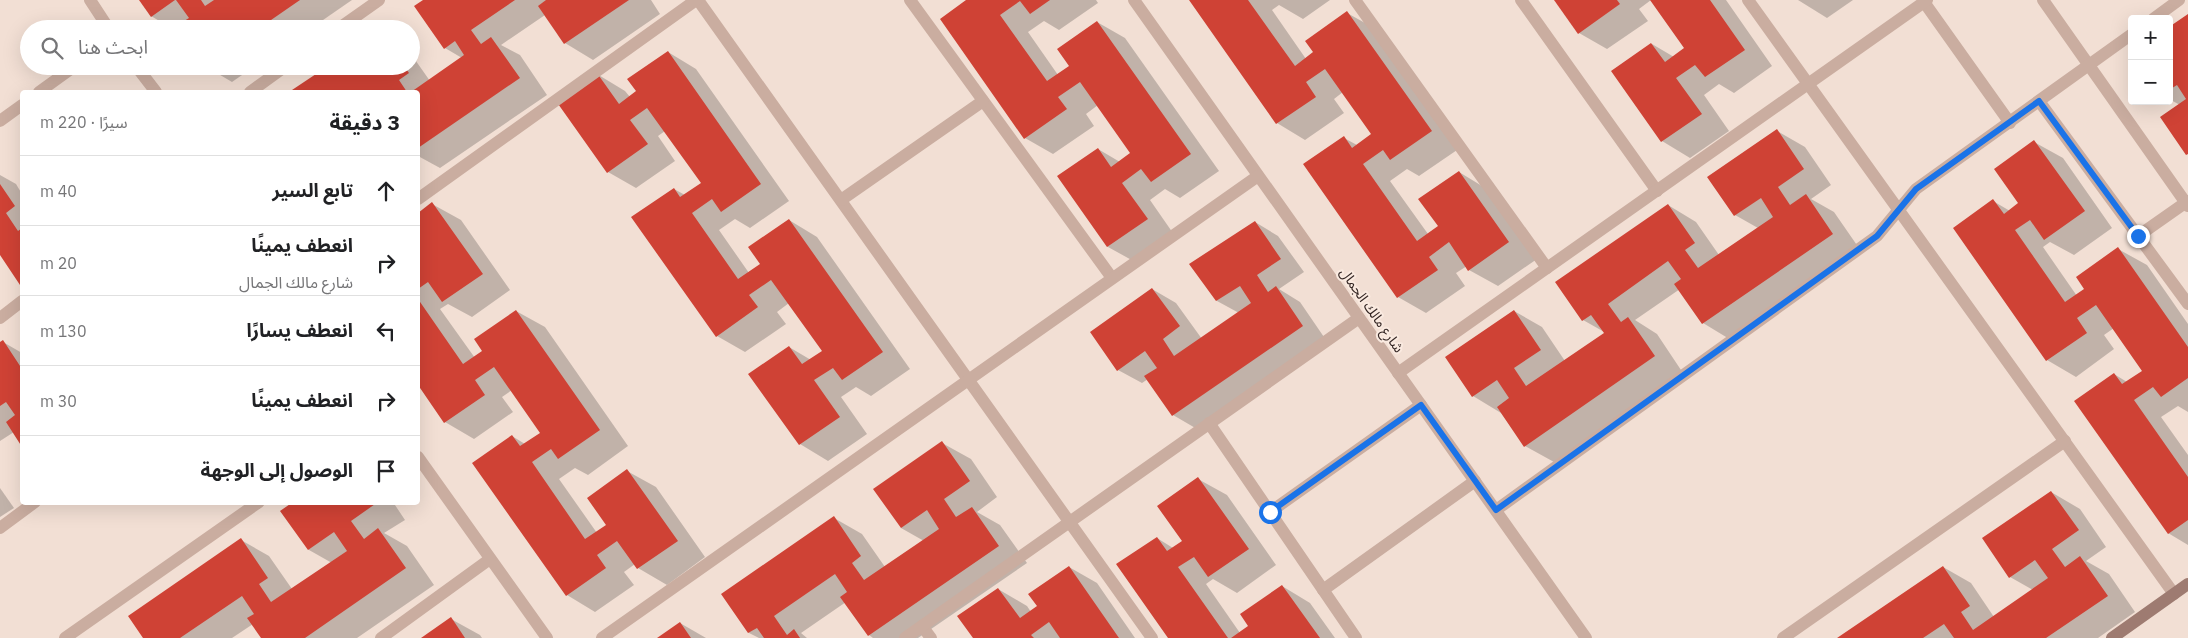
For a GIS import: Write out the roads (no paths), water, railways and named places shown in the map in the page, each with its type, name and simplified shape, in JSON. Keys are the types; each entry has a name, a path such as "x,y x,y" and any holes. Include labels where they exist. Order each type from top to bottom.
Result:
{"street":[{"path":"90,0 103,20"},
{"path":"350,20 378,0"},
{"path":"420,198 697,0 1152,638"},
{"path":"910,0 1112,278"},
{"name":"شارع مالك الجمال","path":"1134,0 1586,638"},
{"path":"1355,0 1547,268"},
{"path":"1521,0 1657,191"},
{"path":"1748,0 2174,594"},
{"path":"2043,0 2187,203 2138,236"},
{"path":"2158,15 2179,0"},
{"path":"1398,374 1926,1 2010,123"},
{"path":"1496,510 1877,236 1900,212 1916,189 2128,37"},
{"path":"42,90 63,75"},
{"path":"143,75 154,90"},
{"path":"253,90 274,75"},
{"path":"841,200 983,101"},
{"path":"2039,101 2188,304"},
{"path":"0,121 20,106"},
{"path":"602,638 1258,176"},
{"path":"0,318 20,303"},
{"path":"905,638 1359,318"},
{"path":"1270,512 1421,405"},
{"path":"1209,423 1356,638"},
{"path":"1783,638 2065,441"},
{"path":"420,460 548,638"},
{"path":"1323,590 1476,481"},
{"path":"0,528 30,505"},
{"path":"64,638 255,505"},
{"path":"381,638 490,559"},
{"path":"2112,638 2188,584"},
{"path":"922,626 931,638"}]}
